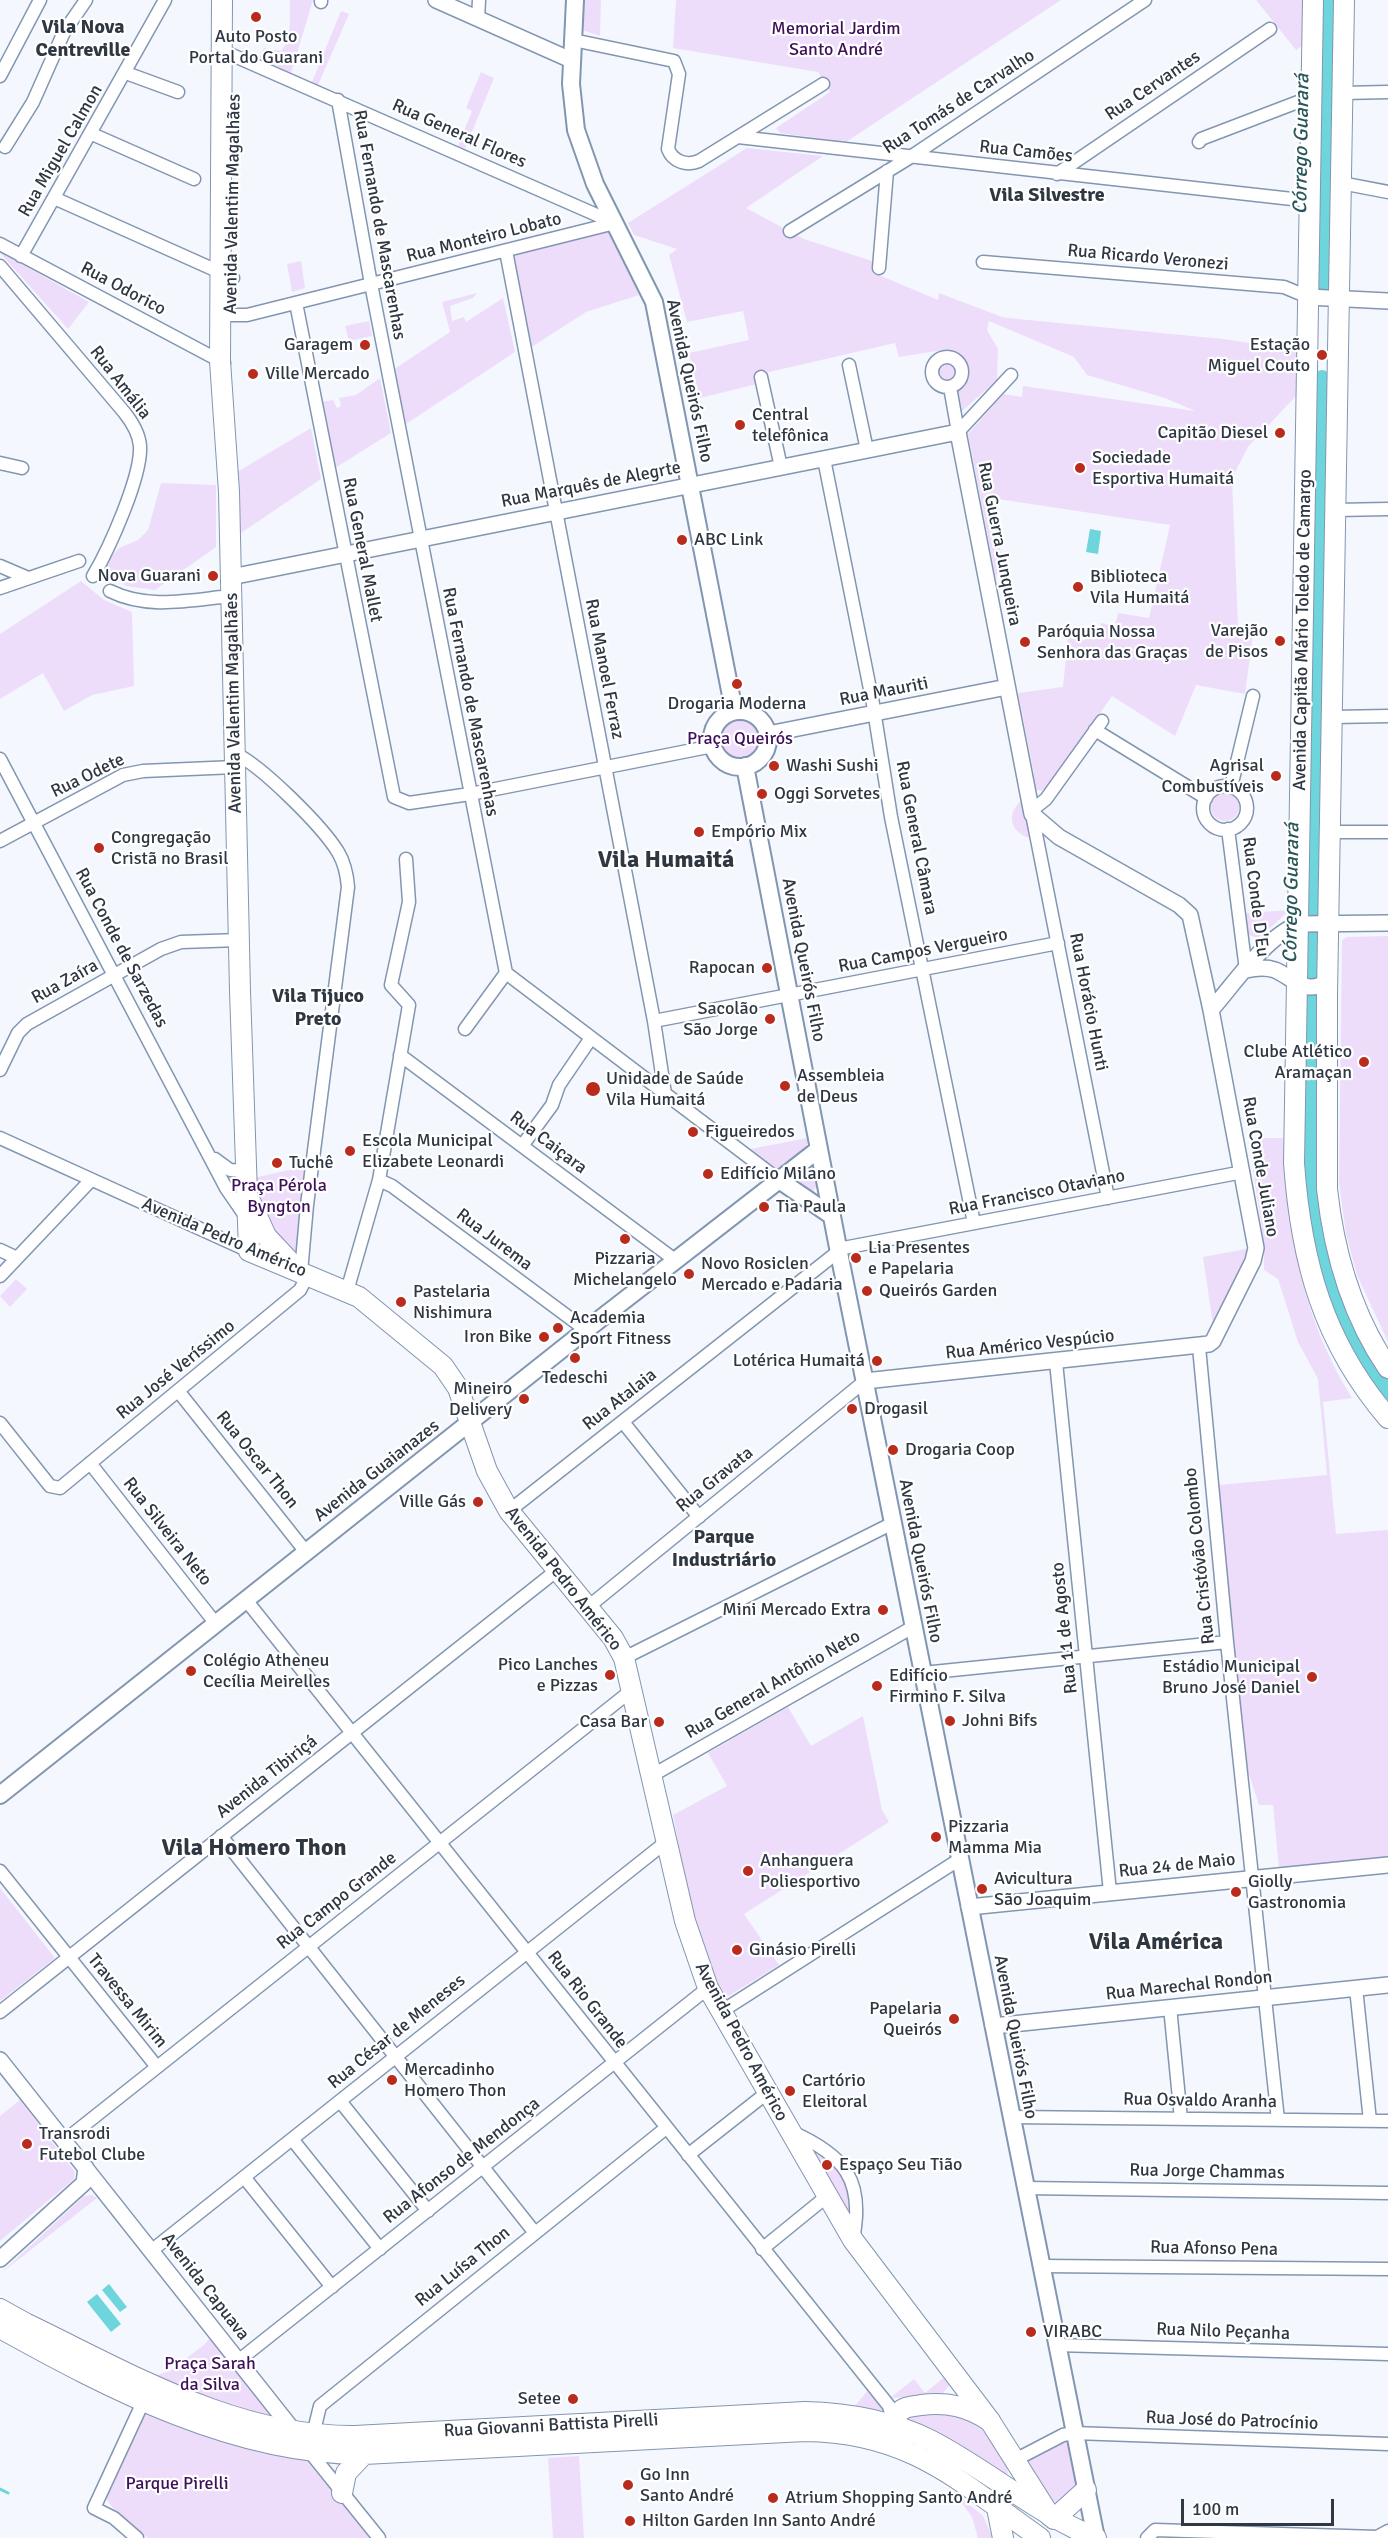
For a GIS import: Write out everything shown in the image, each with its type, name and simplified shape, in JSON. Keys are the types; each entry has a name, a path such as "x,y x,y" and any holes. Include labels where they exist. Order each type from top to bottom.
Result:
{"main road":[{"name":"Avenida Valentim Magalhães","path":"222,0 229,53"},
{"name":"Avenida Valentim Magalhães","path":"235,0 229,53 225,408 246,1217 251,1252"},
{"name":"Avenida Queirós Filho","path":"575,0 571,84 576,130 587,167 654,302 734,711"},
{"name":"Avenida Capitão Mário Toledo de Camargo","path":"1313,0 1308,297 1314,924 1312,984 1294,1163 1302,1236 1316,1294 1335,1339 1360,1381 1388,1418"},
{"name":"Avenida Capitão Mário Toledo de Camargo","path":"1344,0 1331,832 1314,924 1312,984 1330,1220 1336,1249 1355,1307 1388,1368"},
{"path":"734,711 756,716 768,734 768,744 762,756 745,766 727,764 713,746 712,736 717,723 734,711"},
{"name":"Avenida Queirós Filho","path":"745,766 832,1216 1096,2538"},
{"name":"Avenida Guaianazes","path":"0,1795 586,1330 819,1149"},
{"path":"245,1175 254,1210 266,1236 303,1273"},
{"path":"779,1180 832,1216"},
{"path":"251,1252 266,1236"},
{"name":"Avenida Pedro Américo","path":"251,1252 347,1291 368,1304 443,1366 462,1398 487,1471 509,1511 613,1638 624,1658 689,1940 708,1988 826,2197 853,2240 990,2421 1013,2461 1053,2518"},
{"name":"Rua Giovanni Battista Pirelli","path":"0,2309 186,2400 234,2418 364,2454 805,2431 894,2435 1040,2538"},
{"name":"Rua Giovanni Battista Pirelli","path":"0,2328 144,2400 207,2426 268,2444 355,2436 805,2412 839,2413 894,2435 944,2448 1053,2518 1096,2538"},
{"path":"944,2403 953,2392 953,2372"},
{"path":"894,2435 896,2416 903,2409 944,2403 972,2410 990,2421"},
{"path":"342,2493 350,2468 364,2454"},
{"path":"1053,2518 1086,2490"},
{"path":"998,2508 1003,2538"}],"street":[{"path":"0,76 40,0"},
{"path":"4,147 33,102 64,33 86,0"},
{"name":"Rua Miguel Calmon","path":"21,256 92,134 165,0"},
{"path":"436,0 571,60"},
{"path":"478,19 479,0"},
{"name":"Rua Tomás de Carvalho","path":"790,231 909,158 1145,0"},
{"name":"Rua Cervantes","path":"1057,174 1270,29"},
{"path":"573,40 668,58 677,64 679,74 667,146 673,158 693,164 823,84"},
{"name":"Rua General Flores","path":"229,53 615,223"},
{"path":"126,73 178,92"},
{"path":"1342,93 1388,92"},
{"path":"1199,142 1201,139 1311,97"},
{"name":"Rua Fernando de Mascarenhas","path":"338,100 420,539 506,973"},
{"path":"92,134 194,179"},
{"name":"Rua Camões","path":"738,137 909,158 1310,201"},
{"path":"879,268 886,171"},
{"path":"1341,183 1388,192"},
{"path":"54,198 227,276"},
{"name":"Rua Monteiro Lobato","path":"227,315 296,303 615,223"},
{"name":"Rua Odorico","path":"0,244 225,363"},
{"name":"Rua Manoel Ferraz","path":"506,251 654,1021 665,1094"},
{"name":"Rua Ricardo Veronezi","path":"983,262 1284,287 1308,297"},
{"name":"Rua Amália","path":"0,266 124,412 137,434 140,447 135,477 93,576"},
{"path":"1308,297 1388,301"},
{"name":"Rua General Mallet","path":"296,303 392,792 399,801 408,803 470,794"},
{"path":"849,365 867,450"},
{"path":"958,432 1011,375"},
{"path":"761,377 781,467"},
{"name":"Rua Guerra Junqueira","path":"950,387 1031,813"},
{"name":"Rua Marquês de Alegrte","path":"231,586 345,554 958,432"},
{"name":"Rua General Câmara","path":"824,459 874,713 891,817 925,969 975,1223"},
{"path":"0,463 22,468"},
{"path":"1336,510 1388,509"},
{"path":"0,588 79,561"},
{"path":"0,566 28,578"},
{"path":"110,591 137,601 156,603 231,586"},
{"name":"Rua Mauriti","path":"768,734 1007,687"},
{"path":"1231,787 1253,696"},
{"path":"1333,717 1388,716"},
{"path":"1031,813 1046,799 1098,725 1206,798"},
{"path":"470,794 713,746"},
{"name":"Rua Conde de Sarzedas","path":"0,759 230,1193 246,1217"},
{"path":"234,760 251,762 326,835 343,862 348,887 307,1205 303,1273"},
{"name":"Rua Odete","path":"0,841 123,775 234,760"},
{"path":"1219,786 1231,787 1241,793 1247,809 1239,824 1228,829 1213,826 1206,818 1203,808 1206,798 1219,786"},
{"name":"Rua Horácio Hunti","path":"1031,813 1108,1198"},
{"name":"Rua Conde Juliano","path":"1031,813 1059,837 1186,910 1193,924 1255,1242 1254,1258 1213,1341 1199,1347"},
{"name":"Rua Conde D'Eu","path":"1228,829 1246,970"},
{"path":"1331,832 1388,832"},
{"path":"347,1291 379,1180 408,1005 391,985 409,902 406,859"},
{"path":"1211,1010 1277,937 1314,924 1388,923"},
{"path":"1276,970 1273,956 1277,937"},
{"name":"Rua Zaíra","path":"0,1070 5,1047 27,1024 168,945 239,940"},
{"name":"Rua Campos Vergueiro","path":"654,1021 1058,943"},
{"path":"1246,970 1276,970 1312,984"},
{"path":"465,1029 506,973 779,1180"},
{"path":"522,1146 554,1102 559,1085 591,1038"},
{"name":"Rua Caiçara","path":"400,1055 675,1260"},
{"name":"Avenida Pedro Américo","path":"0,1138 251,1252"},
{"name":"Rua Conde de Sarzedas","path":"210,1154 230,1170 245,1175"},
{"name":"Rua Francisco Otaviano","path":"839,1250 1243,1172"},
{"path":"0,1276 91,1180"},
{"name":"Rua Jurema","path":"379,1180 401,1193 586,1330"},
{"path":"0,1250 17,1258"},
{"name":"Rua Atalaia","path":"509,1511 839,1250"},
{"name":"Rua José Veríssimo","path":"0,1423 50,1486 60,1488 300,1290 303,1273"},
{"name":"Rua Américo Vespúcio","path":"865,1381 1199,1347"},
{"name":"Rua Cristóvão Colombo","path":"1199,1347 1227,1642 1278,2120"},
{"name":"Rua 11 de Agosto","path":"1056,1362 1110,1892"},
{"name":"Rua Gravata","path":"588,1607 865,1381"},
{"name":"Rua Oscar Thon","path":"179,1392 306,1552"},
{"path":"622,1422 699,1517"},
{"name":"Rua Silveira Neto","path":"90,1463 216,1624"},
{"path":"624,1658 893,1523"},
{"name":"Avenida Tibiriçá","path":"0,2012 556,1571"},
{"name":"Rua Rio Grande","path":"246,1600 889,2406 894,2435"},
{"name":"Rua General Antônio Neto","path":"651,1776 914,1627"},
{"path":"923,1673 1227,1642"},
{"name":"Rua Campo Grande","path":"64,2141 632,1690"},
{"path":"221,1836 394,2058 535,2233"},
{"name":"Rua César de Meneses","path":"151,2251 666,1842"},
{"path":"722,2011 960,1858"},
{"name":"Rua 24 de Maio","path":"969,1907 1388,1865"},
{"name":"Travessa Mirim","path":"0,1871 157,2067"},
{"name":"Rua Marechal Rondon","path":"993,2026 1388,1985"},
{"name":"Rua Afonso de Mendonça","path":"238,2361 708,1988"},
{"path":"1356,1988 1370,2121"},
{"path":"1170,2007 1181,2119"},
{"name":"Avenida Capuava","path":"0,2060 64,2141 90,2179 151,2251 238,2361 305,2439 342,2493 379,2538"},
{"path":"688,2155 768,2091"},
{"path":"340,2101 428,2211"},
{"name":"Rua Osvaldo Aranha","path":"1011,2117 1388,2121"},
{"name":"Rua Luísa Thon","path":"305,2439 324,2401 666,2128"},
{"name":"Avenida Pedro Américo","path":"789,2131 832,2154 849,2175 857,2202 853,2240"},
{"path":"292,2139 380,2249"},
{"path":"244,2177 332,2287"},
{"path":"2,2255 90,2179"},
{"name":"Rua Jorge Chammas","path":"1025,2188 1388,2193"},
{"path":"762,2249 826,2197"},
{"name":"Rua Afonso Pena","path":"1041,2266 1388,2269"},
{"name":"Rua Nilo Peçanha","path":"1056,2345 1388,2354"},
{"path":"136,2538 114,2518 94,2508 144,2400"},
{"path":"1013,2461 1063,2435 1074,2433"},
{"name":"Rua José do Patrocínio","path":"1074,2433 1388,2444"},
{"path":"1147,2538 1155,2530 1377,2537 1386,2533"}],"green space":[{"path":"290,0 313,0 291,73 259,58 264,48 281,51 285,46 289,34"},
{"path":"583,0 601,0 600,36 582,30"},
{"name":"Memorial Jardim Santo André","path":"676,0 1061,0 846,142 780,133 776,128 830,92 818,72 673,48"},
{"path":"1256,0 1303,0 1302,46 1296,50"},
{"path":"341,11 349,14 318,85 312,82"},
{"path":"481,72 494,78 465,149 458,146 472,111 466,108"},
{"path":"747,148 823,156 746,208 804,239 872,261 872,272 938,300 939,293 1002,317 1223,339 1297,350 1296,396 1248,447 1232,478 1238,626 1254,627 1245,694 1196,685 1175,736 1112,696 1049,786 1042,791 1034,789 1030,774 1034,774 1018,693 1063,687 1068,637 1085,640 1087,630 1099,632 1101,623 1115,626 1118,613 1149,618 1170,525 991,498 1001,554 996,579 968,434 1003,394 1022,397 1023,386 1195,411 1165,398 1087,375 1074,357 989,321 987,330 998,349 997,380 960,413 957,394 967,374 963,358 943,350 899,357 895,343 756,375 757,384 700,398 689,353 749,340 743,311 687,322 669,255 677,249 634,235 628,223"},
{"path":"608,225 639,295 586,312 530,348 506,251"},
{"path":"0,253 89,302 68,329"},
{"path":"301,261 305,288 292,292 287,264"},
{"path":"477,293 473,298 450,306 452,321 464,317 466,322 503,298 515,352 406,424 393,370 450,332 442,302"},
{"path":"369,321 372,336 349,341 345,326"},
{"path":"947,362 954,365 957,372 954,379 947,382 940,379 937,372 940,365"},
{"path":"380,378 391,433 335,468 322,402 333,400 337,408 341,406 339,398 356,395"},
{"path":"311,428 321,479 238,535 237,472"},
{"path":"161,483 216,485 216,547 155,590 126,586 105,573 103,565 119,548 138,540 148,530"},
{"path":"81,581 104,600 132,612 134,686 92,695 64,711 43,673 0,699 0,634"},
{"name":"Praça Queirós","path":"740,718 748,719 755,724 760,731 760,747 755,754 748,759 740,760 732,759 725,754 720,747 719,739 720,731 725,724 732,719"},
{"path":"1225,793 1235,797 1239,807 1235,817 1225,821 1215,817 1211,807 1215,797"},
{"path":"1023,800 1030,838 1018,832 1012,822 1014,810"},
{"path":"1290,910 1259,938 1248,935 1245,913"},
{"name":"Clube Atlético Aramaçan","path":"1388,936 1388,1342 1357,1275 1346,1234 1339,1183 1342,940 1347,937"},
{"path":"808,1138 806,1150 778,1171 750,1149"},
{"name":"Estádio Municipal Bruno José Daniel","path":"1250,1138 1283,1138 1289,1207 1300,1272 1320,1336 1352,1398 1323,1402 1336,1534 1388,1530 1388,1858 1279,1868 1273,1805 1259,1805 1245,1762 1219,1485 1327,1475 1318,1379 1298,1342 1278,1279 1264,1270 1263,1237"},
{"name":"Praça Pérola Byngton","path":"307,1166 296,1258 269,1231 249,1179"},
{"path":"809,1166 815,1171 818,1184 812,1193 794,1180"},
{"path":"1251,1248 1213,1325 1203,1257"},
{"path":"16,1279 27,1289 10,1307 0,1296"},
{"name":"Anhanguera Poliesportivo","path":"788,1707 811,1746 863,1716 882,1810 889,1822 744,1914 779,1965 727,1997 718,1986 700,1942 673,1815 727,1786 708,1753"},
{"path":"0,1888 55,1958 0,2001"},
{"name":"Transrodi Futebol Clube","path":"20,2100 75,2172 74,2179 0,2241 0,2116"},
{"path":"817,2150 833,2165 843,2179 849,2196 852,2218 812,2151"},
{"path":"92,2195 97,2198 0,2274 84,2196"},
{"name":"Praça Sarah da Silva","path":"212,2335 274,2418 227,2406 154,2376 170,2371 205,2344"},
{"path":"947,2375 950,2384 942,2395 890,2398 914,2379 925,2393"},
{"path":"868,2390 885,2408 884,2412 855,2406"},
{"name":"Parque Pirelli","path":"145,2410 223,2441 305,2459 371,2538 148,2538 112,2507 105,2497"},
{"path":"944,2411 978,2423 1007,2465 1008,2473 1005,2475 906,2420 910,2415"},
{"path":"1064,2441 1069,2444 1077,2484 1076,2490 1058,2503 1048,2500 1026,2461"},
{"path":"579,2456 584,2538 553,2538 548,2458"},
{"path":"954,2492 983,2516 993,2538 978,2538 972,2517"}],"water":[{"path":"1090,529 1101,531 1098,554 1086,552"},
{"path":"109,2284 127,2307 120,2312 102,2290"},
{"path":"97,2294 121,2324 111,2332 87,2302"}],"waterway":[{"name":"Córrego Guarará","path":"1323,288 1326,0"},
{"name":"Córrego Guarará","path":"1322,379 1311,1079 1313,1196 1322,1253 1339,1309 1355,1341 1388,1391"},
{"path":"0,2489 8,2493"}],"place":[{"name":"Auto Posto Portal do Guarani","path":"256,17"},
{"name":"Garagem","path":"365,345"},
{"name":"Estação Miguel Couto","path":"1322,355"},
{"name":"Ville Mercado","path":"253,374"},
{"name":"Central telefônica","path":"740,425"},
{"name":"Capitão Diesel","path":"1280,433"},
{"name":"Sociedade Esportiva Humaitá","path":"1080,468"},
{"name":"ABC Link","path":"682,540"},
{"name":"Nova Guarani","path":"213,576"},
{"name":"Biblioteca Vila Humaitá","path":"1078,587"},
{"name":"Varejão de Pisos","path":"1280,641"},
{"name":"Paróquia Nossa Senhora das Graças","path":"1025,642"},
{"name":"Drogaria Moderna","path":"737,684"},
{"name":"Washi Sushi","path":"774,766"},
{"name":"Agrisal Combustíveis","path":"1276,776"},
{"name":"Oggi Sorvetes","path":"762,794"},
{"name":"Empório Mix","path":"699,832"},
{"name":"Congregação Cristã no Brasil","path":"99,848"},
{"name":"Rapocan","path":"767,968"},
{"name":"Sacolão São Jorge","path":"770,1019"},
{"name":"Clube Atlético Aramaçan","path":"1364,1062"},
{"name":"Assembleia de Deus","path":"785,1086"},
{"name":"Unidade de Saúde Vila Humaitá","path":"593,1089"},
{"name":"Figueiredos","path":"693,1132"},
{"name":"Escola Municipal Elizabete Leonardi","path":"350,1151"},
{"name":"Tuchê","path":"277,1163"},
{"name":"Edifício Milano","path":"708,1174"},
{"name":"Tia Paula","path":"764,1207"},
{"name":"Pizzaria Michelangelo","path":"625,1239"},
{"name":"Lia Presentes e Papelaria","path":"856,1258"},
{"name":"Novo Rosiclen Mercado e Padaria","path":"689,1274"},
{"name":"Queirós Garden","path":"867,1291"},
{"name":"Pastelaria Nishimura","path":"401,1302"},
{"name":"Academia Sport Fitness","path":"558,1328"},
{"name":"Iron Bike","path":"544,1337"},
{"name":"Tedeschi","path":"575,1358"},
{"name":"Lotérica Humaitá","path":"877,1361"},
{"name":"Mineiro Delivery","path":"524,1399"},
{"name":"Drogasil","path":"852,1409"},
{"name":"Drogaria Coop","path":"893,1450"},
{"name":"Ville Gás","path":"478,1502"},
{"name":"Mini Mercado Extra","path":"883,1610"},
{"name":"Colégio Atheneu Cecília Meirelles","path":"191,1671"},
{"name":"Pico Lanches e Pizzas","path":"610,1675"},
{"name":"Estádio Municipal Bruno José Daniel","path":"1312,1677"},
{"name":"Edifício Firmino F. Silva","path":"877,1686"},
{"name":"Johni Bifs","path":"950,1721"},
{"name":"Casa Bar","path":"659,1722"},
{"name":"Pizzaria Mamma Mia","path":"936,1837"},
{"name":"Anhanguera Poliesportivo","path":"748,1871"},
{"name":"Avicultura São Joaquim","path":"982,1889"},
{"name":"Giolly Gastronomia","path":"1236,1892"},
{"name":"Ginásio Pirelli","path":"737,1950"},
{"name":"Papelaria Queirós","path":"954,2019"},
{"name":"Mercadinho Homero Thon","path":"392,2080"},
{"name":"Cartório Eleitoral","path":"790,2091"},
{"name":"Transrodi Futebol Clube","path":"27,2144"},
{"name":"Espaço Seu Tião","path":"827,2165"},
{"name":"VIRABC","path":"1031,2332"},
{"name":"Setee","path":"573,2399"},
{"name":"Go Inn Santo André","path":"628,2485"},
{"name":"Atrium Shopping Santo André","path":"773,2498"},
{"name":"Hilton Garden Inn Santo André","path":"630,2521"}],"district":[{"name":"Vila Nova Centreville","path":"83,40"},
{"name":"Vila Silvestre","path":"1047,196"},
{"name":"Vila Humaitá","path":"666,861"},
{"name":"Vila Tijuco Preto","path":"318,1008"},
{"name":"Parque Industriário","path":"724,1550"},
{"name":"Vila Homero Thon","path":"254,1849"},
{"name":"Vila América","path":"1156,1943"}]}
